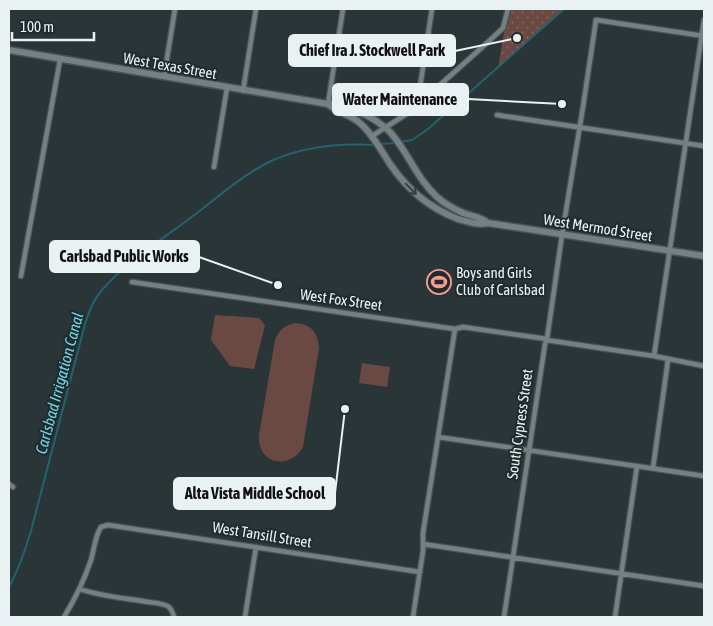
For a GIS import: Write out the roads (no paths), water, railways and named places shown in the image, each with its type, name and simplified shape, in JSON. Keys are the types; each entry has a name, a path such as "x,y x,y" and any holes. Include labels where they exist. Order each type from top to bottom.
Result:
{"street":[{"path":"164,77 175,9"},
{"path":"242,90 256,9"},
{"path":"328,104 343,9"},
{"path":"414,106 420,87 432,9"},
{"path":"372,136 387,130 408,113 503,28 508,9"},
{"name":"South Cypress Street","path":"504,617 596,20 703,36"},
{"path":"654,356 704,20"},
{"name":"West Texas Street","path":"9,50 227,88 334,104 354,109 368,116 387,130 424,183 439,198 456,210 481,218 488,223"},
{"path":"21,276 60,60"},
{"path":"214,167 227,88"},
{"name":"West Texas Street","path":"328,104 333,109 358,121 372,136 401,178 426,202 446,214 462,220 480,225 488,223"},
{"path":"497,115 704,146"},
{"name":"West Mermod Street","path":"488,223 704,256"},
{"name":"West Fox Street","path":"132,282 455,329 463,327 547,339 704,366"},
{"path":"413,617 423,551 423,533 455,329"},
{"path":"653,468 668,360"},
{"path":"438,437 704,476"},
{"path":"614,617 637,466"},
{"name":"West Tansill Street","path":"80,589 92,558 98,531 101,527 108,525 420,572"},
{"path":"423,544 704,586"},
{"path":"245,617 256,547"},
{"path":"64,617 80,589 88,592 162,604 170,608 173,614"}],"waterway":[{"name":"Carlsbad Irrigation Canal","path":"400,142 412,140 428,129 564,9"},
{"name":"Carlsbad Irrigation Canal","path":"381,144 396,143"},
{"name":"Carlsbad Irrigation Canal","path":"9,587 22,560 31,531 85,324 94,302 102,290 122,270 146,251 231,186 261,166 284,156 309,149 336,145 376,145"}],"place":[{"name":"Chief Ira J. Stockwell Park","path":"517,38"},
{"name":"Water Maintenance","path":"562,104"},
{"name":"Boys and Girls Club of Carlsbad","path":"439,282"},
{"name":"Carlsbad Public Works","path":"278,285"},
{"name":"Alta Vista Middle School","path":"345,409"}]}
